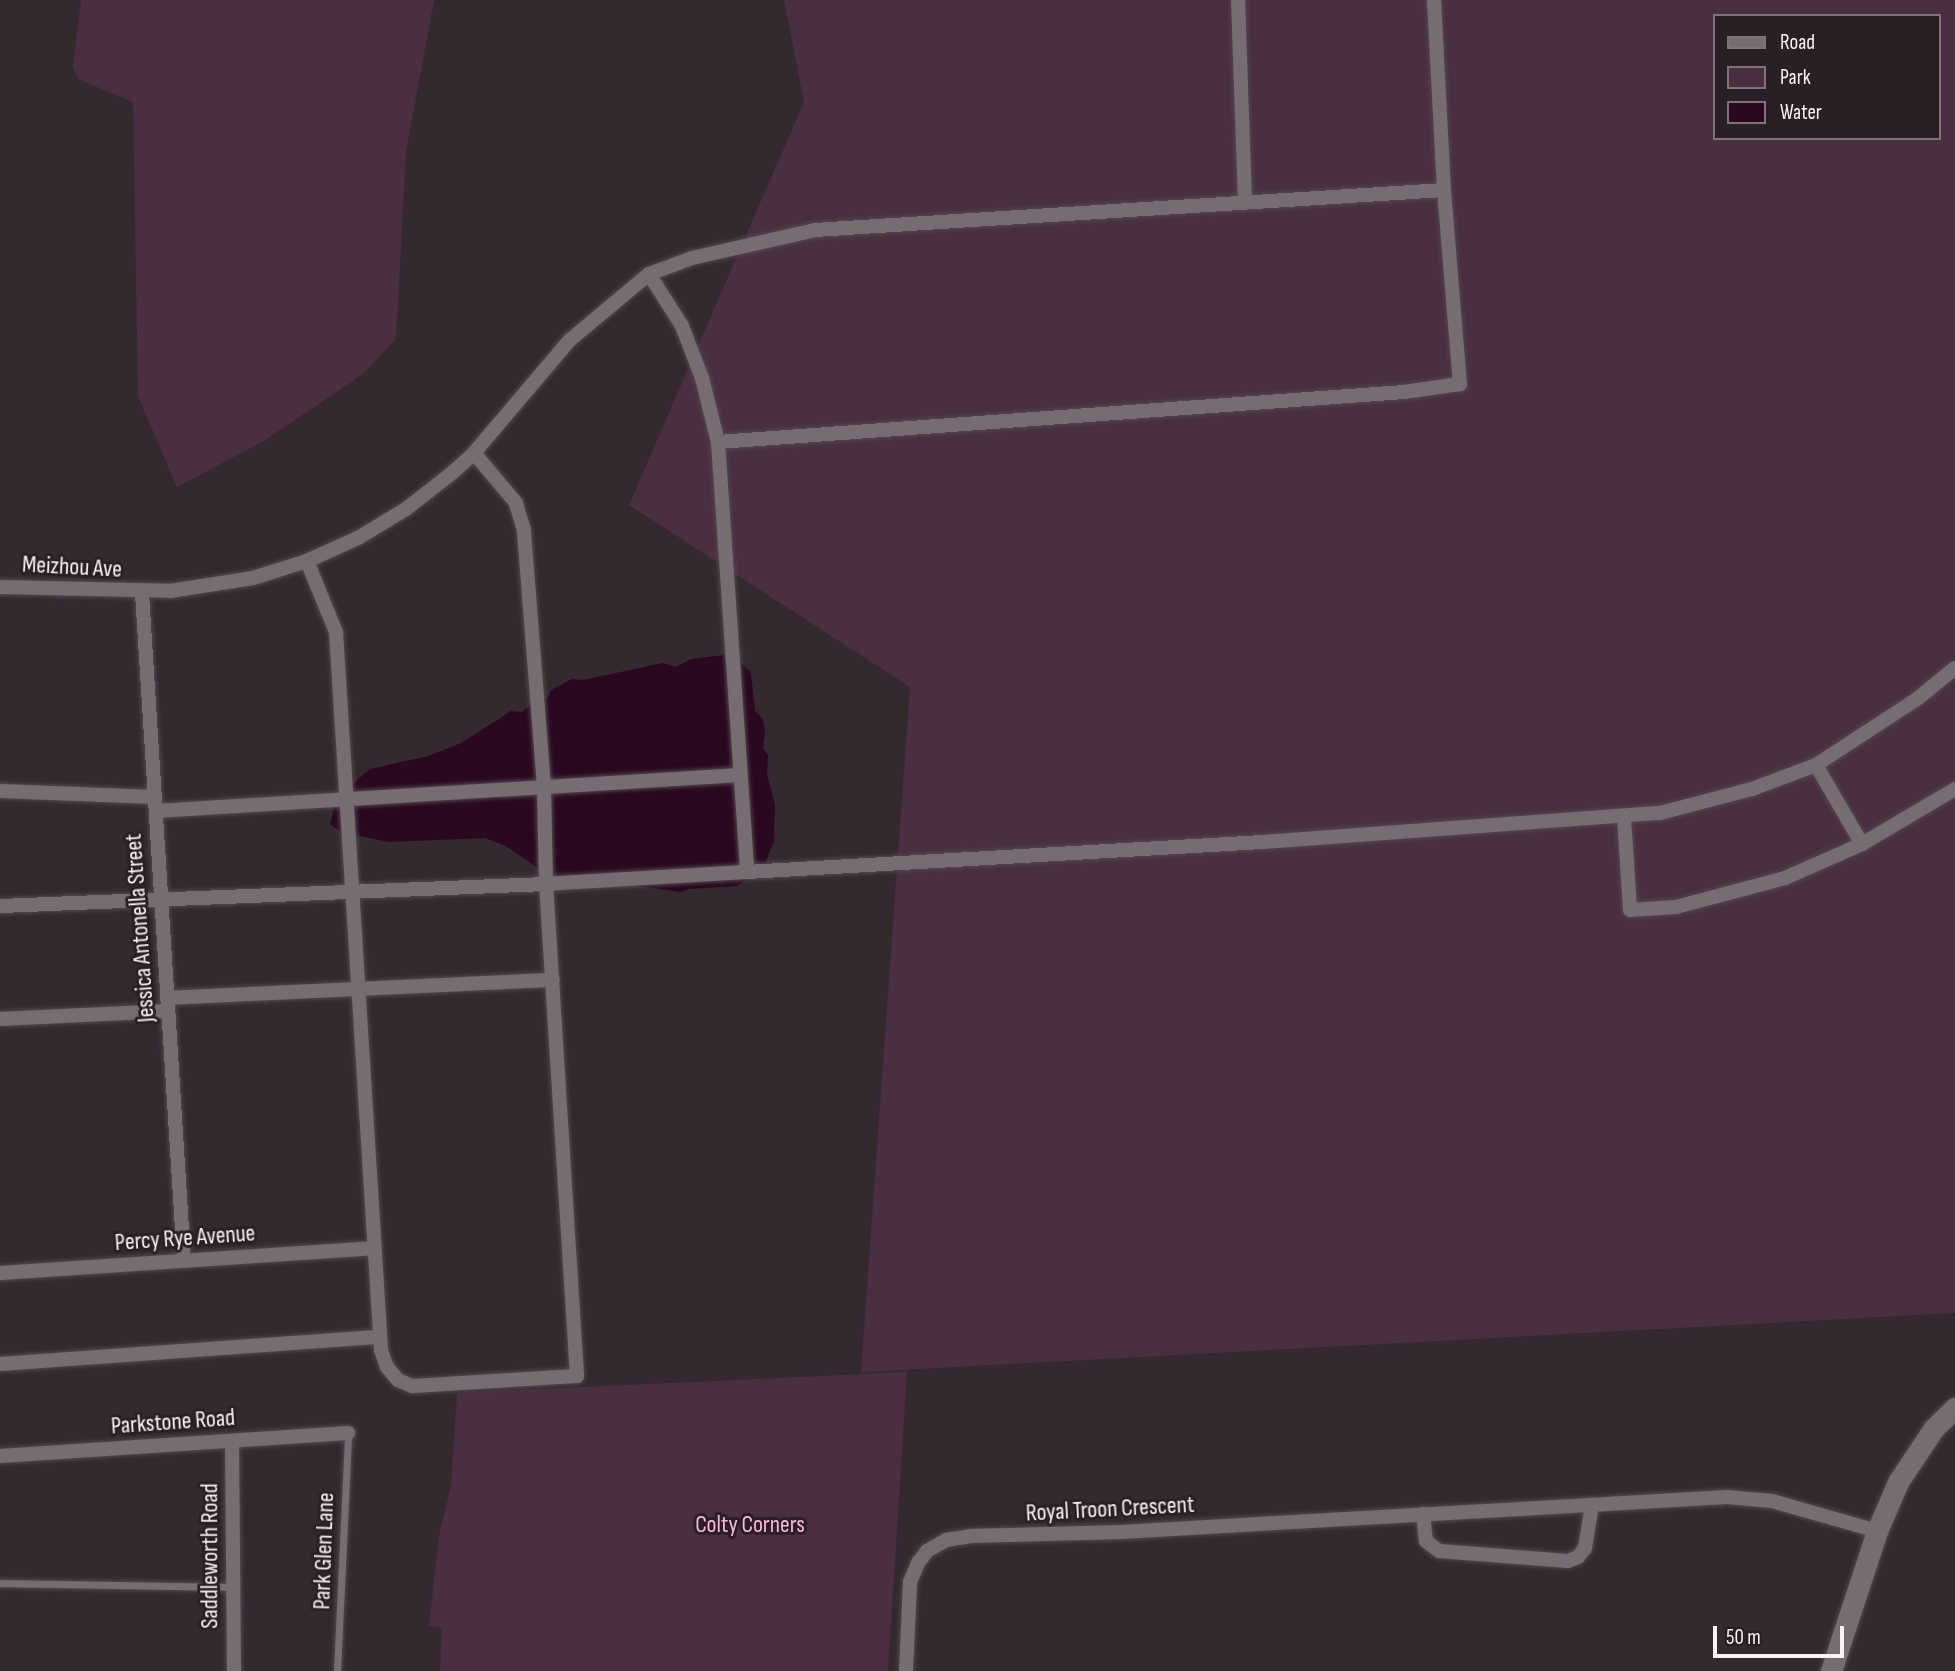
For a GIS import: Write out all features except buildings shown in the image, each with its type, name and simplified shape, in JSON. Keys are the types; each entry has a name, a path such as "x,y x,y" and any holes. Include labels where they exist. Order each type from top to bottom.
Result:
{"street":[{"path":"1238,0 1245,203"},
{"path":"718,442 1404,392 1460,383 1444,190 1434,0"},
{"name":"Meizhou Ave","path":"0,587 142,593 225,584 307,561 358,538 406,509 474,453 570,340 649,274 692,258 815,230 1444,190"},
{"path":"649,274 682,326 702,378 718,442 747,872"},
{"path":"307,561 336,632 354,892 373,1248 380,1337 387,1367 398,1380 412,1386 577,1376 546,884 544,786 524,530 516,503 474,453"},
{"name":"Jessica Antonella Street","path":"142,593 184,1261"},
{"path":"0,906 546,884 1660,813 1752,789 1816,765 1917,699 1955,667"},
{"path":"1816,765 1862,844"},
{"path":"0,791 155,804 347,798 740,775"},
{"path":"1624,817 1630,910 1676,907 1785,878 1862,844 1955,789"},
{"path":"0,1019 553,979"},
{"name":"Percy Rye Avenue","path":"0,1273 373,1248"},
{"path":"0,1364 380,1337"},
{"path":"1831,1671 1877,1531 1898,1482 1934,1428 1955,1408"},
{"name":"Parkstone Road","path":"0,1456 348,1433"},
{"name":"Saddleworth Road","path":"232,1441 234,1671"},
{"name":"Royal Troon Crescent","path":"906,1671 910,1582 927,1551 946,1540 1749,1497 1877,1531"},
{"path":"1423,1514 1426,1541 1439,1551 1568,1561 1578,1557 1585,1548 1592,1505"}],"lane":[{"name":"Park Glen Lane","path":"338,1671 348,1433"},
{"path":"0,1583 233,1587"}],"green space":[{"path":"81,0 434,0 406,152 396,339 363,374 262,442 177,487 138,396 133,102 78,79 73,67"},
{"path":"784,0 1955,0 1955,1313 861,1372 910,687 629,505 804,102"},
{"name":"Colty Corners","path":"907,1372 888,1671 440,1671 442,1628 429,1626 439,1536 451,1486 457,1393"}],"water":[{"path":"724,655 739,661 751,673 755,711 762,718 765,729 763,748 768,755 767,774 775,805 774,841 762,871 737,886 688,889 681,892 571,880 545,873 506,846 485,838 388,842 341,832 330,824 337,797 370,769 428,756 461,743 511,711 522,712 537,699 547,699 551,690 572,679 583,680 663,663 676,667 691,659"}]}
